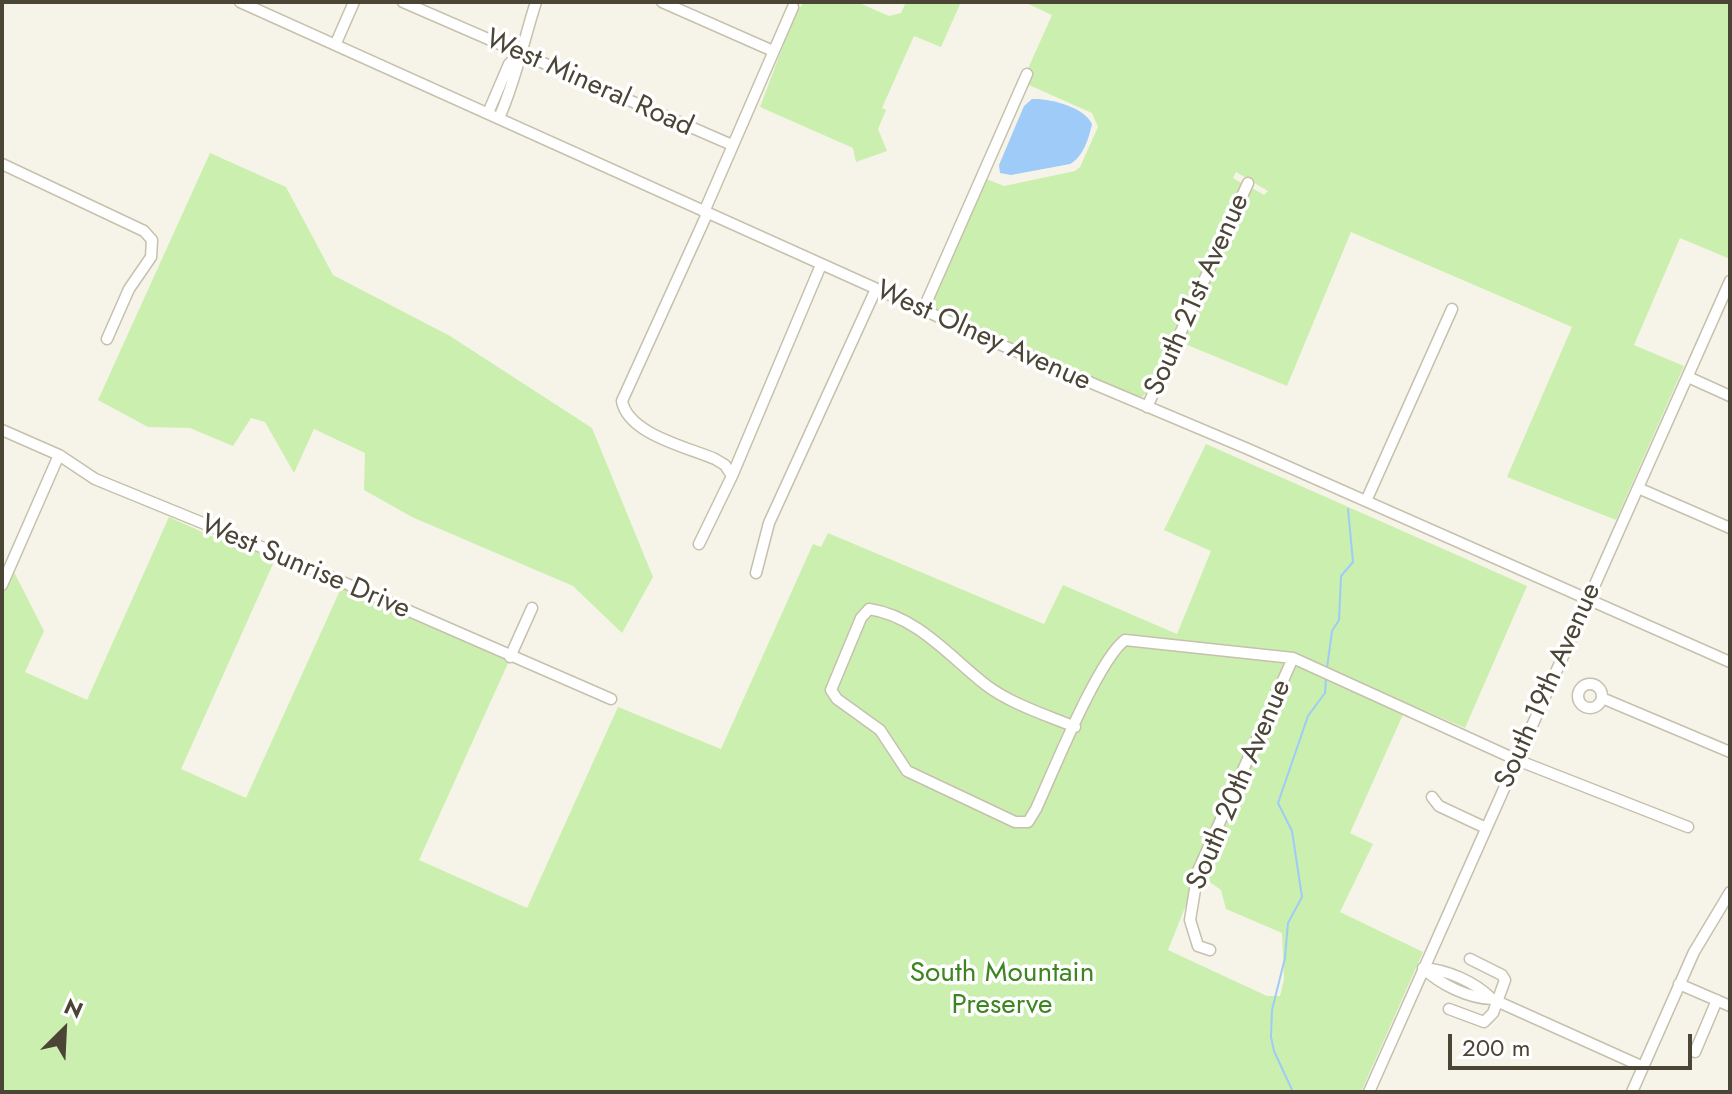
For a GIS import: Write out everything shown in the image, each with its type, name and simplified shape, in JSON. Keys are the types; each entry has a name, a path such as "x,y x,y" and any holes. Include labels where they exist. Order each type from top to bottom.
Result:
{"street":[{"name":"West Olney Avenue","path":"240,2 821,265 1730,662"},
{"path":"336,43 354,2"},
{"name":"West Mineral Road","path":"403,2 732,145"},
{"path":"488,113 520,68 520,53 536,2"},
{"path":"662,2 773,51"},
{"path":"732,476 725,465 715,459 641,429 630,421 622,401 793,7"},
{"path":"923,310 1027,74"},
{"path":"499,118 508,81"},
{"path":"2,164 144,231 152,240 151,257 129,289 107,339"},
{"name":"South 21st Avenue","path":"1147,407 1248,183"},
{"path":"699,544 732,476 821,265"},
{"name":"South 19th Avenue","path":"1369,1092 1730,281"},
{"path":"756,573 769,523 876,289"},
{"path":"1366,501 1452,309"},
{"path":"1688,377 1730,396"},
{"name":"West Sunrise Drive","path":"2,430 59,455 95,479 276,553 611,699"},
{"path":"2,585 59,455"},
{"path":"1638,488 1730,528"},
{"path":"510,657 532,608"},
{"path":"1075,727 988,686 917,627 882,611 869,609 861,618 831,690 837,699 880,730 907,771 1015,822 1028,822 1075,727 1106,660 1125,640 1293,658 1517,760 1688,827"},
{"name":"South 20th Avenue","path":"1210,950 1198,946 1190,920 1198,871 1293,658"},
{"path":"1602,698 1730,752"},
{"path":"1432,797 1439,806 1486,828"},
{"path":"1632,1092 1679,984 1730,892"},
{"path":"1449,1009 1484,1022 1505,980 1502,975 1470,959"},
{"path":"1423,968 1434,979 1478,998 1495,1000 1641,1066"},
{"path":"1679,984 1730,1006"},
{"path":"1695,1052 1717,1000"}],"green space":[{"path":"804,2 857,2 889,16 901,13 906,2 961,2 941,47 914,36 882,108 886,110 878,129 887,151 856,162 853,148 760,107 795,14"},
{"path":"1024,2 1730,2 1730,259 1680,238 1634,345 1684,366 1616,520 1507,477 1572,327 1351,232 1287,386 1180,342 1252,188 1264,195 1268,191 1236,172 1233,178 1243,184 1152,387 1142,397 1131,396 932,307 932,296 984,178 1004,186 1075,171 1080,167 1098,127 1092,113 1022,82 1052,15"},
{"path":"210,153 286,187 333,275 450,336 592,428 653,577 622,633 573,586 412,517 364,490 365,453 314,429 294,473 265,422 251,418 233,446 190,428 148,427 98,400"},
{"name":"South Mountain Preserve","path":"1206,444 1527,586 1465,728 1289,653 1194,872 1186,905 1168,950 1267,996 1280,996 1284,979 1282,933 1226,909 1221,890 1201,876 1295,663 1405,710 1350,833 1373,844 1340,912 1423,952 1361,1092 2,1092 2,596 13,570 44,631 25,672 87,700 169,517 222,541 277,555 181,769 246,798 342,586 509,661 419,860 527,908 618,707 721,749 813,544 821,547 828,533 1044,624 1063,585 1177,634 1211,551 1164,530"}],"water":[{"path":"1032,99 1066,105 1088,118 1092,124 1085,147 1070,164 1011,175 1000,173 999,165 1024,106"}],"waterway":[{"path":"1327,668 1332,631 1339,620 1341,576 1353,562 1348,509"},
{"path":"1293,1092 1274,1051 1271,1037 1272,1010 1285,958 1288,923 1302,897 1292,831 1278,803 1308,716 1325,693 1326,678"}]}
